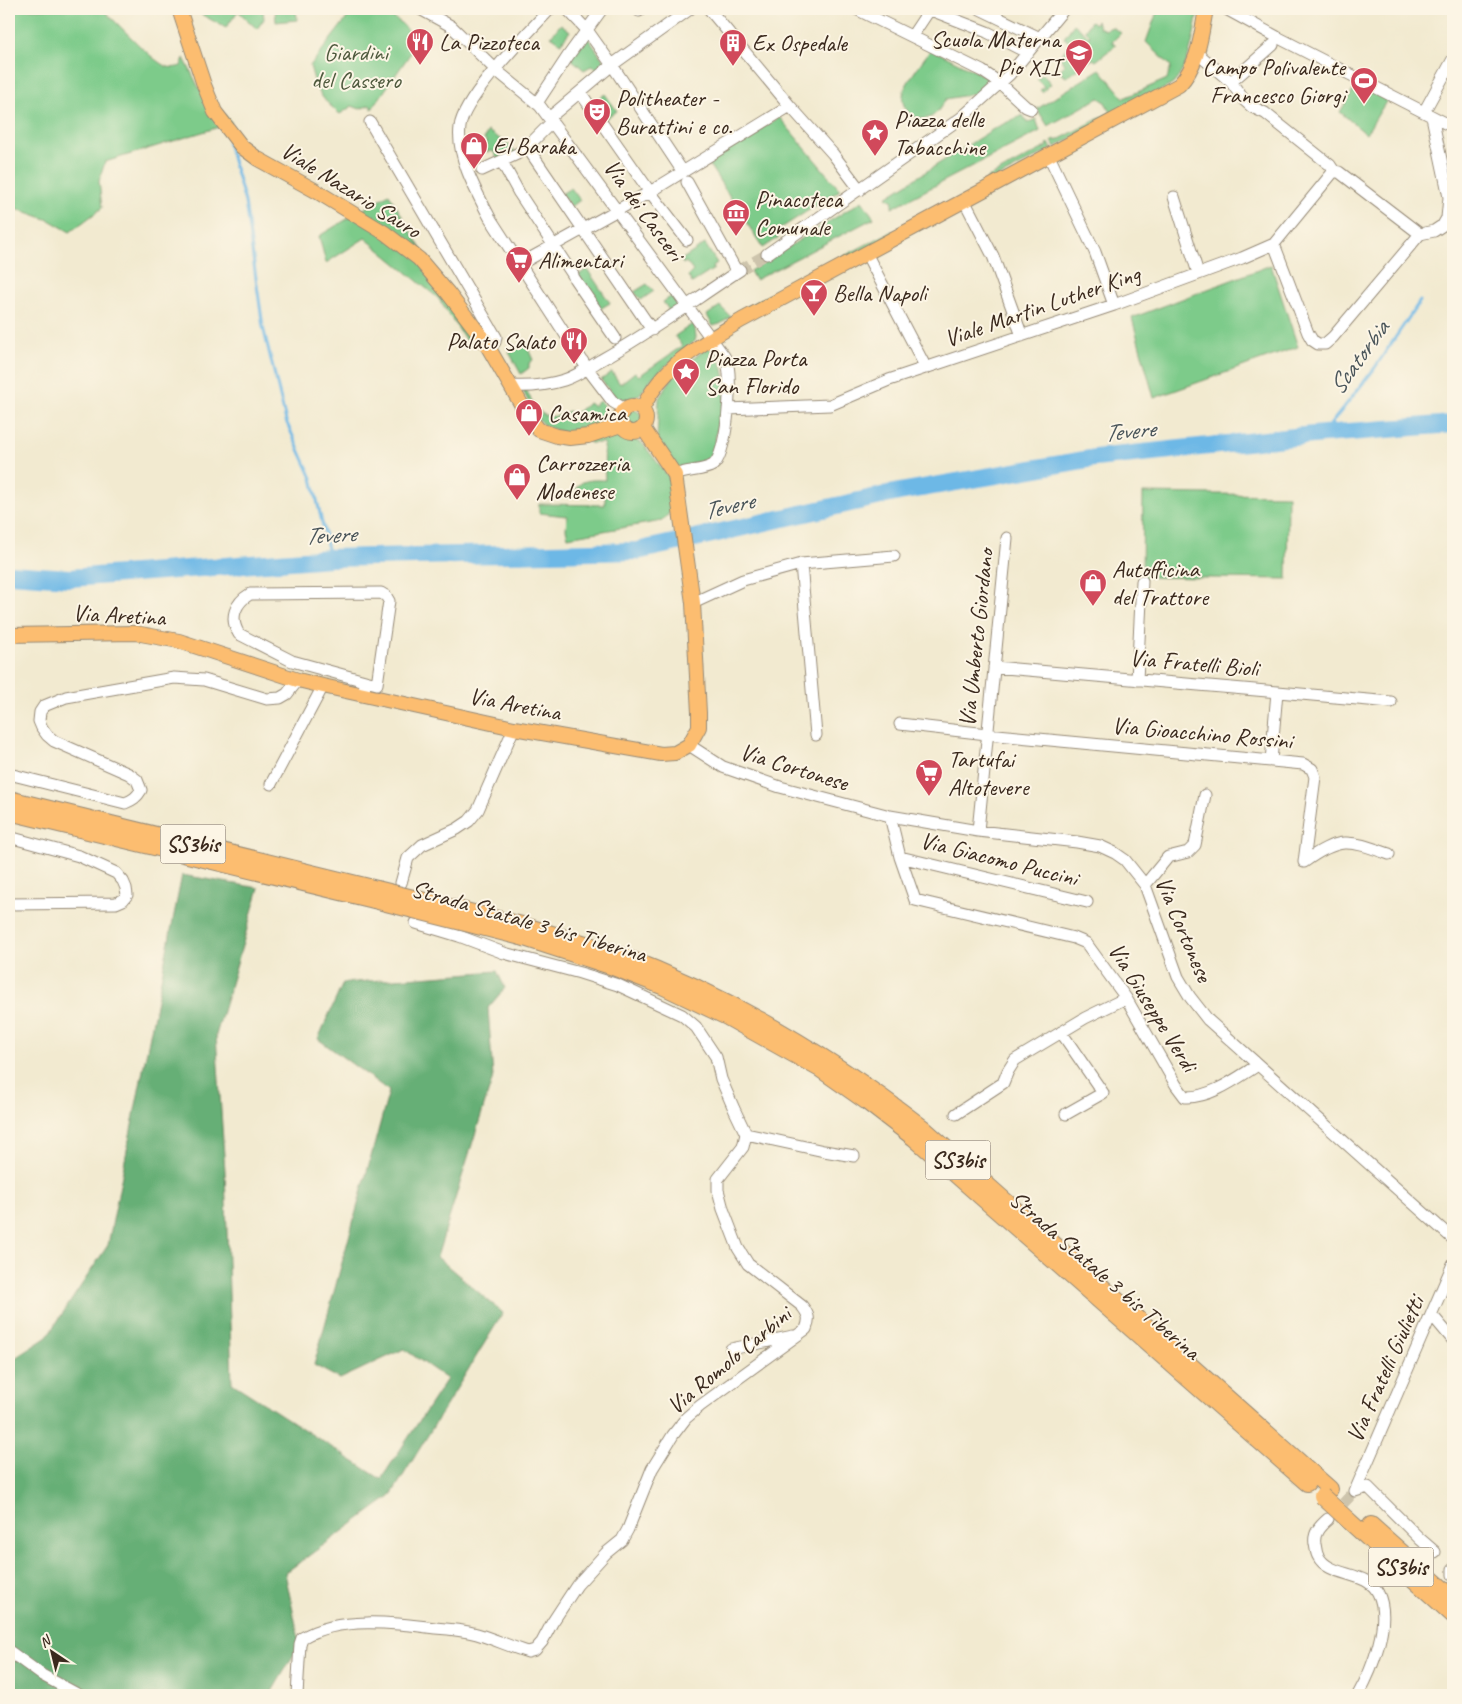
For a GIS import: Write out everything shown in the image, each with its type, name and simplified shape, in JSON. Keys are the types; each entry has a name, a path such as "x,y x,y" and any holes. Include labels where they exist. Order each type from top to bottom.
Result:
{"highway":[{"name":"Strada Statale 3 bis Tiberina","path":"9,799 523,932 662,986 774,1042 844,1085 914,1138 1326,1492 1453,1615"},
{"name":"Strada Statale 3 bis Tiberina","path":"9,812 376,894"},
{"name":"Strada Statale 3 bis Tiberina","path":"1352,1516 1453,1598"}],"main road":[{"name":"Viale Nazario Sauro","path":"179,9 201,78 215,112 242,147 258,159 316,191 400,243 419,259 448,293 489,349 528,416 539,430 570,438 588,436 621,425"},
{"path":"642,409 650,392 662,377 680,359 710,338 1179,84 1186,77 1198,53 1206,9"},
{"path":"633,406 642,409 646,416 646,424 643,428 636,432 624,429 621,425 620,416 625,409 633,406"},
{"path":"643,428 675,475 678,491 693,603 699,727 689,745"},
{"name":"Via Aretina","path":"9,635 135,634 179,641 298,680 323,686 364,688 514,728 661,754 675,753 689,745"}],"street":[{"name":"Via dei Casceri","path":"420,9 450,26 496,70 537,103 710,338"},
{"path":"550,9 496,70 469,104 462,118 460,129 462,155 475,173 477,193 490,218 587,368 613,402 625,409"},
{"path":"511,386 523,387 559,381 576,375 618,342 652,330 739,271 683,175 612,65 587,30 567,9"},
{"path":"537,103 602,9"},
{"path":"475,173 502,162 527,147 580,92 612,65 690,9"},
{"path":"708,9 833,154 860,190"},
{"path":"856,9 982,71 1000,82 1026,108 1031,109"},
{"path":"912,36 929,9 1028,53"},
{"path":"968,25 979,9 1040,38"},
{"path":"767,254 961,118 1009,75 1064,9"},
{"path":"1226,9 1453,127"},
{"path":"1231,82 1273,45"},
{"path":"1198,53 1231,82 1244,100 1301,142 1330,165 1334,171 1339,172 1420,234"},
{"path":"1274,244 1308,333 1312,340 1318,344 1325,344 1420,234 1434,231 1443,225 1447,218 1449,197 1428,114 1448,80 1453,59"},
{"path":"580,92 650,192 687,240"},
{"path":"520,264 683,175 790,106"},
{"path":"370,122 496,337 496,342 489,349"},
{"path":"527,147 652,330"},
{"path":"1049,156 1095,252 1114,306"},
{"path":"502,162 553,247 618,342"},
{"name":"Viale Martin Luther King","path":"728,409 830,405 889,380 1114,306 1198,274 1274,244 1334,171"},
{"path":"1174,197 1198,274"},
{"path":"964,200 993,256 1022,336"},
{"path":"866,254 926,368"},
{"path":"675,475 684,471 708,467 718,460 721,453 728,409 728,364 710,338"},
{"name":"Via Umberto Giordano","path":"978,831 1007,538"},
{"path":"693,603 743,580 800,564 894,556"},
{"path":"800,564 816,735"},
{"path":"1137,680 1142,581"},
{"path":"381,593 386,596 389,601 377,684 364,688 292,660 239,634 234,626 236,608 241,599 250,594 381,593"},
{"name":"Via Fratelli Bioli","path":"994,667 1391,702"},
{"path":"9,774 125,802 132,800 138,796 141,790 137,780 129,774 54,741 47,735 39,722 40,712 44,706 66,697 174,678 204,680 267,698 280,698 287,694 298,680"},
{"path":"271,784 323,686"},
{"path":"1271,760 1277,692"},
{"name":"Via Gioacchino Rossini","path":"900,724 1303,764 1312,769 1315,777 1304,862 1322,849 1334,844 1348,842 1389,854"},
{"path":"402,883 408,858 422,845 457,830 469,821 478,810 514,728"},
{"name":"Via Cortonese","path":"689,745 723,767 780,787 890,816 978,831 1100,846 1115,852 1125,860 1146,885 1178,976 1190,997 1208,1020 1453,1239"},
{"path":"1146,885 1168,857 1188,852 1195,845 1206,795"},
{"name":"Via Giuseppe Verdi","path":"890,816 900,856 916,900 1074,938 1086,943 1126,998 1176,1085 1185,1096 1196,1097 1222,1086 1258,1065"},
{"path":"9,837 79,856 116,873 123,881 127,894 123,900 116,903 9,904"},
{"name":"Via Giacomo Puccini","path":"900,856 1087,902"},
{"path":"416,923 459,936 504,953 618,985 682,1015 696,1027 716,1057 721,1079 746,1134 854,1156"},
{"path":"956,1114 1002,1083 1015,1060 1085,1018 1126,998"},
{"path":"1061,1032 1103,1093 1066,1114"},
{"name":"Via Romolo Carbini","path":"297,1695 302,1638 331,1627 378,1623 414,1625 476,1634 528,1652 535,1650 542,1642 577,1585 606,1553 622,1540 652,1469 686,1418 806,1329 810,1320 802,1306 748,1264 738,1248 723,1209 718,1190 718,1178 743,1147 746,1134"},
{"name":"Via Fratelli Giulietti","path":"1435,1552 1368,1487 1355,1491 1453,1264"},
{"path":"1432,1315 1453,1340"},
{"path":"731,1349 797,1336"},
{"path":"1328,1519 1318,1528 1314,1540 1318,1555 1326,1565 1368,1581 1378,1592 1382,1609 1380,1640 1368,1677 1358,1695"},
{"path":"1453,1569 1453,1575"},
{"path":"9,1651 42,1675 79,1695"}],"green space":[{"path":"9,9 102,9 158,62 173,68 181,66 184,58 199,88 232,123 105,162 99,181 102,208 70,232 49,220 9,206"},
{"path":"182,9 263,9 264,19 257,29 238,11 226,28 197,12 187,15"},
{"path":"275,9 296,9 297,20 276,22"},
{"name":"Giardini del Cassero","path":"354,9 380,9 400,22 419,41 372,109 370,105 360,109 352,106 340,114 323,98 310,66"},
{"path":"1158,9 1191,9 1198,13 1190,51 1179,77 1173,84 1055,147 1052,141 1055,139 1056,141 1111,112 1104,101 1099,98 1048,126 1037,109 1100,69 1124,98 1167,79 1171,66 1146,42"},
{"path":"1091,21 1095,24 1097,21 1099,27 1105,30 1112,27 1121,33 1112,42 1116,45 1096,61 1093,59 1066,77 1059,72 1064,65 1060,57 1070,42 1064,38 1074,24 1089,37 1090,35 1085,30"},
{"path":"561,24 570,31 561,43 551,36"},
{"path":"585,34 607,65 598,71 593,65 584,70 569,57"},
{"path":"931,49 990,79 990,84 978,93 946,99 931,117 920,118 911,114 904,106 903,95 911,78"},
{"path":"1043,74 1051,84 1042,92 1040,90 1044,87 1037,79"},
{"name":"Campo Polivalente Francesco Giorgi","path":"1357,84 1387,100 1366,134 1340,112"},
{"path":"605,94 617,111 602,121 591,104"},
{"path":"1023,115 1027,123 1036,119 1040,131 892,208 893,201 886,197 995,128"},
{"path":"779,117 840,190 775,232 778,238 763,248 708,163"},
{"path":"488,131 509,145 516,153 499,161 493,151 487,152 485,148 487,141 484,139"},
{"path":"1049,143 1052,149 989,182 987,178 1048,146 1047,144"},
{"path":"571,188 580,200 571,207 561,194"},
{"path":"389,194 437,276 478,338 469,345 438,298 365,238 326,263 319,236"},
{"path":"862,201 874,218 755,280 750,271"},
{"path":"892,231 894,235 747,311 746,307"},
{"path":"705,244 717,263 713,266 714,269 692,283 688,276 693,271 686,262 683,264 681,260"},
{"path":"1271,265 1298,347 1154,398 1132,318"},
{"path":"587,269 610,303 598,310 576,277"},
{"path":"647,284 654,291 641,300 634,292"},
{"path":"675,294 680,304 668,314 666,312 669,310 663,302"},
{"path":"720,306 731,317 713,326 707,315"},
{"path":"694,323 695,341 652,378 640,394 628,399 616,398 601,380 612,372 620,384 635,372 639,376 682,346 675,336"},
{"path":"525,342 533,360 529,363 529,368 521,374 509,352"},
{"path":"708,347 720,361 725,378 724,416 718,416 714,452 716,452 707,461 676,470 657,439 659,398 676,372"},
{"path":"526,390 538,410 547,416 553,417 569,411 573,415 589,403 593,406 600,401 605,407 607,417 587,431 569,434 544,426 534,413 523,391"},
{"path":"633,410 639,413 642,419 639,425 633,428 627,425 624,419 627,413"},
{"path":"611,436 630,438 642,443 669,477 673,509 662,521 568,537 566,529 567,516 539,513 539,504 605,505 605,492 575,493 583,482 605,480 604,443 590,443 589,440"},
{"path":"1143,493 1288,495 1287,579 1142,577"},
{"path":"182,875 259,888 216,1035 225,1171 232,1383 381,1479 447,1379 404,1349 340,1379 314,1365 389,1091 318,1039 343,983 497,971 505,988 488,1008 493,1077 437,1257 503,1313 390,1497 285,1573 300,1644 270,1695 9,1695 9,1377 15,1358 47,1337 108,1245"}],"waterway":[{"path":"228,143 245,202 263,327 286,421 312,478 330,558"},
{"name":"Scatorbia","path":"1323,434 1374,369 1420,301"},
{"name":"Tevere","path":"9,574 70,578 330,558 637,551 899,492 1095,458 1323,434 1453,424"}],"tunnel":[{"path":"740,270 767,254"},
{"path":"1332,1515 1355,1491"}],"place":[{"name":"La Pizzoteca","path":"420,66"},
{"name":"Ex Ospedale","path":"733,67"},
{"name":"Scuola Materna Pio XII","path":"1079,77"},
{"name":"Campo Polivalente Francesco Giorgi","path":"1364,105"},
{"name":"Politheater - Burattini e co.","path":"597,136"},
{"name":"Piazza delle Tabacchine","path":"875,157"},
{"name":"El Baraka","path":"474,170"},
{"name":"Pinacoteca Comunale","path":"736,237"},
{"name":"Alimentari","path":"519,284"},
{"name":"Bella Napoli","path":"814,317"},
{"name":"Palato Salato","path":"574,365"},
{"name":"Piazza Porta San Florido","path":"686,396"},
{"name":"Casamica","path":"529,437"},
{"name":"Carrozzeria Modenese","path":"517,501"},
{"name":"Autofficina del Trattore","path":"1093,607"},
{"name":"Tartufai Altotevere","path":"929,797"}]}
